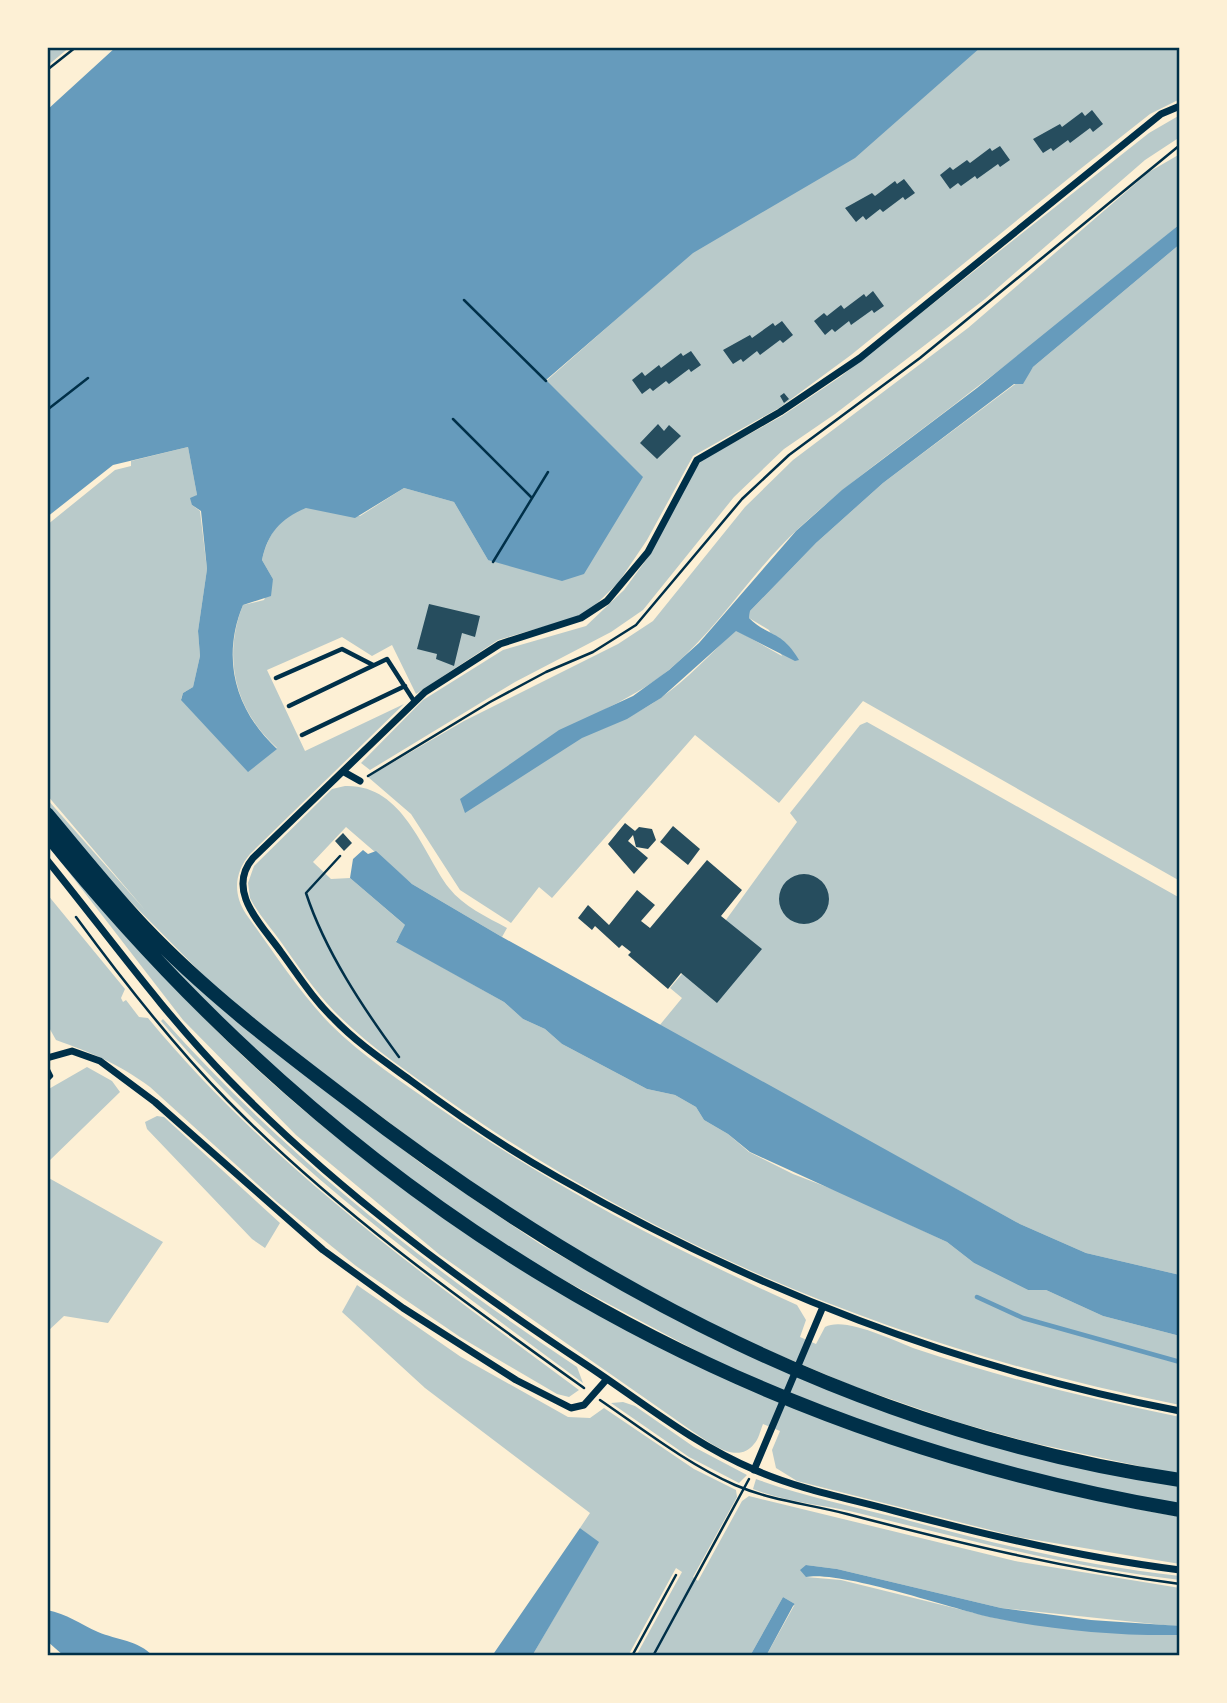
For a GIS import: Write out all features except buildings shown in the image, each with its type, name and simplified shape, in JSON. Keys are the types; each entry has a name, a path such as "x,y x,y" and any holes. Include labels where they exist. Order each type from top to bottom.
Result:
{"highway":[{"path":"47,814 145,928 214,993 384,1128 471,1191 570,1255 628,1289 728,1340 890,1405 1029,1448 1180,1480"},
{"path":"47,834 171,977 287,1089 365,1154 523,1265 681,1352 847,1423 1025,1479 1180,1510"}],"street":[{"path":"1180,106 1161,114 860,358 780,412 697,460 648,552 607,601 581,618 500,645 414,702 249,862 243,878 243,894 254,915 316,1000 362,1044 512,1151 586,1194 695,1252 822,1309 925,1345 1042,1381 1180,1411"},
{"path":"344,772 360,781"},
{"path":"47,860 157,999 228,1079 279,1129 388,1224 515,1317 696,1440 754,1470 810,1491 1076,1555 1180,1570"},
{"path":"47,1058 72,1051 100,1061 155,1102 293,1226 332,1257 414,1316 516,1380 570,1408 584,1405 607,1379"},
{"path":"754,1470 822,1309"}],"lane":[{"path":"276,678 342,649 374,666"},
{"path":"289,706 387,659 392,662 414,702"},
{"path":"302,735 405,685"},
{"path":"47,1068 51,1076 47,1080"}],"path":[{"path":"47,71 76,47"},
{"path":"360,781 490,702 546,672 593,652 636,625 742,499 789,454 920,358 1180,145"},
{"path":"464,300 545,381"},
{"path":"47,410 88,377"},
{"path":"453,419 532,498"},
{"path":"493,562 548,472"},
{"path":"340,856 306,893 324,936 372,1018 409,1070 410,1080"},
{"path":"653,1656 744,1489 775,1501 836,1511 1023,1558 1180,1584"},
{"path":"632,1656 676,1575"}],"shaded area":[{"path":"51,47 70,47 47,66 47,51"},
{"path":"116,47 1180,47 1180,99 1150,114 851,355 779,408 693,456 647,540 618,583 590,610 574,618 498,640 416,694 392,645 372,656 342,637 267,670 305,751 404,704 250,854 238,876 237,891 246,914 307,998 355,1047 482,1137 569,1190 704,1262 797,1305 806,1320 800,1337 816,1344 825,1327 834,1324 857,1327 948,1360 1014,1379 1180,1417 1180,1475 1029,1442 957,1422 853,1386 713,1327 510,1213 294,1051 215,987 115,886 47,805 47,799 145,910 47,795 47,525 115,470 131,466 131,461 188,447 197,495 192,505 200,511 207,569 198,631 200,656 193,687 183,693 181,699 248,771 277,748 251,717 242,700 233,664 234,644 243,605 264,600 273,579 262,560 276,527 289,515 306,508 360,516 404,488 454,502 488,560 546,381 662,279"},
{"path":"1180,115 1180,137 1145,160 985,299 835,414 784,449 734,497 643,610 611,632 515,682 370,770 361,763 423,700 503,650 586,626 624,590 649,556 702,460 782,416 840,377 1149,133"},
{"path":"1180,154 1180,224 1052,329 862,474 799,528 766,562 704,636 670,669 636,693 564,730 529,752 596,731 644,709 699,666 736,630 782,656 769,630 749,618 750,611 816,543 883,483 1026,376 1033,367 1180,244 1180,881 863,701 779,803 695,735 552,898 539,887 511,923 460,890 411,814 368,777 464,721 618,644 653,621 745,507 793,460 968,328 1149,172"},
{"path":"867,722 1180,898 1180,1275 1086,1253 1020,1224 659,1026 682,998 670,988 715,935 797,822 790,813 860,725"},
{"path":"345,786 365,788 396,807 419,838 449,888 476,911 507,928 502,937 412,884 346,827 313,862 331,879 350,878 406,926 396,941 504,1002 523,1019 545,1029 562,1044 647,1089 675,1095 696,1107 704,1120 728,1134 749,1152 947,1242 974,1263 1028,1290 1046,1290 1103,1316 1180,1336 1180,1405 985,1357 890,1326 796,1290 705,1250 616,1204 530,1154 388,1058 327,1003 306,978 250,898 248,883 254,866 332,789"},
{"path":"47,844 165,978 261,1073 392,1180 494,1251 600,1314 709,1370 823,1418 939,1459 1058,1492 1180,1517 1180,1564 1018,1537 797,1481 776,1468 772,1450 780,1431 763,1424 756,1442 739,1453 723,1449 706,1440 440,1255 296,1135 183,1020"},
{"path":"47,894 125,989 121,998 123,1002 126,1000 139,1017 148,1018 195,1072 245,1123 298,1171 408,1262 579,1390 569,1397 557,1394 460,1337 356,1266 277,1202 150,1087 105,1060 56,1040 47,1024"},
{"path":"131,920 366,1121 423,1165 540,1244 657,1310 820,1385 1180,1485 1180,1506 1071,1485 886,1432 740,1374 530,1262 412,1182 291,1085 168,964"},
{"path":"163,1019 210,1070 308,1163 411,1248 577,1367 583,1383 471,1300 309,1170 208,1074 161,1021"},
{"path":"87,1067 112,1081 120,1092 47,1163 47,1090"},
{"path":"157,1116 164,1117 280,1223 265,1248 252,1239 147,1129 145,1122"},
{"path":"47,1177 163,1242 108,1323 64,1316 47,1332"},
{"path":"357,1285 461,1357 568,1417 590,1418 604,1408 694,1469 736,1490 737,1497 693,1577 698,1581 742,1501 749,1496 1015,1561 1180,1588 1180,1626 1173,1626 1001,1608 837,1569 806,1565 806,1577 841,1580 995,1618 1083,1630 1180,1635 1180,1656 766,1656 795,1604 783,1597 750,1656 636,1656 682,1572 676,1568 628,1656 532,1656 598,1542 580,1528 590,1513 425,1388 342,1312"},
{"path":"623,1402 635,1406 694,1447 747,1475 739,1483 689,1457 611,1403"},
{"path":"756,1479 809,1496 1003,1545 1073,1560 1180,1576 1180,1580 1059,1560 780,1498 753,1489"}],"water":[{"path":"116,47 981,47 855,158 693,253 546,380 643,477 584,574 562,581 488,560 454,502 404,488 355,518 306,508 282,522 268,542 262,560 273,579 271,596 243,605 233,644 233,664 242,700 251,718 277,749 248,772 181,700 183,693 193,687 200,656 198,631 207,569 201,511 192,505 190,498 197,495 188,447 113,465 47,517 47,110"},
{"path":"1180,224 1180,244 1033,367 1023,384 1014,384 883,483 816,543 750,611 749,618 787,644 799,660 795,661 736,631 661,698 627,719 582,738 465,813 460,799 559,730 633,696 669,670 699,643 796,531 842,490 977,388"},
{"path":"363,850 368,854 376,851 412,884 502,937 1020,1224 1086,1253 1180,1275 1180,1336 1103,1316 1046,1290 1028,1290 974,1263 947,1242 750,1152 728,1134 704,1120 696,1107 675,1095 647,1089 562,1044 545,1029 523,1019 504,1002 396,942 405,925 350,878 353,859"},
{"path":"580,1528 599,1542 532,1656 492,1656"},
{"path":"806,1565 837,1569 1001,1608 1091,1620 1180,1626 1180,1635 1063,1629 994,1618 844,1579 806,1577 800,1570"},
{"path":"783,1597 795,1604 766,1656 750,1656"},
{"path":"47,1610 98,1632 134,1643 153,1656 64,1656 47,1641"}],"waterway":[{"path":"977,1297 1023,1318 1180,1362"}]}
